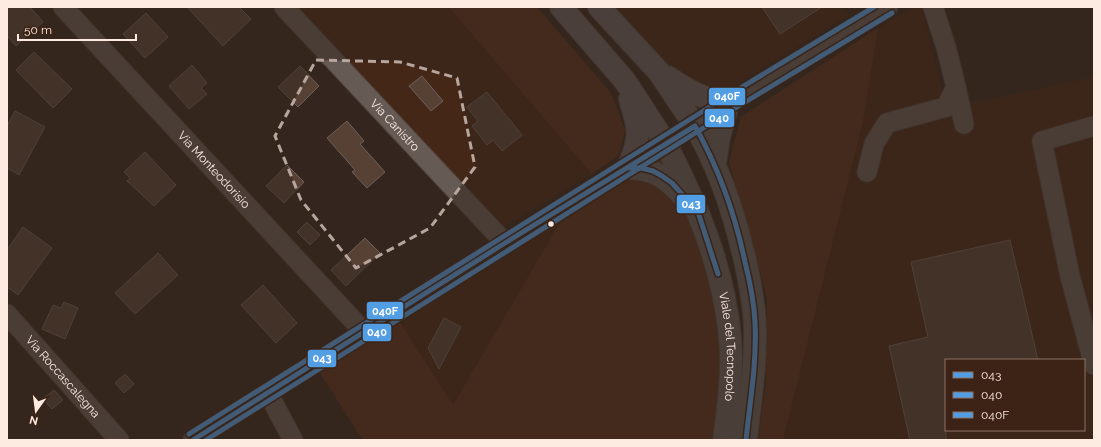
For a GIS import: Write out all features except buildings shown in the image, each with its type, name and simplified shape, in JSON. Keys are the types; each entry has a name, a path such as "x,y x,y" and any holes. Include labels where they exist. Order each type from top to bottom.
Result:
{"highway":[{"path":"561,7 625,81 666,144"},
{"path":"599,7 659,72 695,126"},
{"path":"659,72 694,94 728,104"},
{"path":"625,81 637,127 635,148 628,168"}],"main road":[{"path":"715,163 719,136 728,104"},
{"name":"Viale del Tecnopolo","path":"695,126 715,163 736,219 751,290 755,327 754,364 746,440"},
{"name":"Viale del Tecnopolo","path":"666,144 698,212 716,264 726,306 730,338 730,398 724,440"},
{"path":"628,168 641,168 653,171 662,176 672,183 698,212"}],"street":[{"name":"Via Monteodorisio","path":"63,7 364,332"},
{"name":"Via Canistro","path":"284,7 505,243"},
{"path":"193,440 728,104 888,7"},
{"path":"933,7 946,47 964,124"},
{"path":"867,172 874,144 887,122 946,107 956,87"},
{"path":"1094,126 1042,141 1070,276 1087,309 1094,365"},
{"name":"Via Roccascalegna","path":"7,314 119,440"},
{"path":"268,393 293,440"}],"highlighted area":[{"path":"316,60 400,62 457,78 475,167 430,228 356,268 301,200 275,136"}],"shaded area":[{"path":"297,7 449,7 592,174 503,227"},
{"path":"449,7 537,7 611,93 625,130 619,155 592,174"},
{"path":"609,7 843,7 849,15 722,93 677,73"},
{"path":"914,7 922,7 946,107 1094,77 1094,440 783,440 863,121 878,28"},
{"path":"878,28 863,121 783,440 758,440 766,385 767,298 729,162 741,117"},
{"path":"666,144 726,307 724,440 363,440 314,364 394,313 453,405 572,202"},
{"path":"564,216 452,406 400,323"}],"transit line":[{"name":"040F","path":"189,434 724,98 874,7"},
{"name":"040","path":"206,440 732,110 892,13"},
{"name":"043","path":"193,440 505,243 695,126 719,175 731,209 752,292 755,322 755,352 746,440"},
{"name":"043","path":"628,168 641,168 653,171 662,176 672,183 698,212 718,274"}]}
